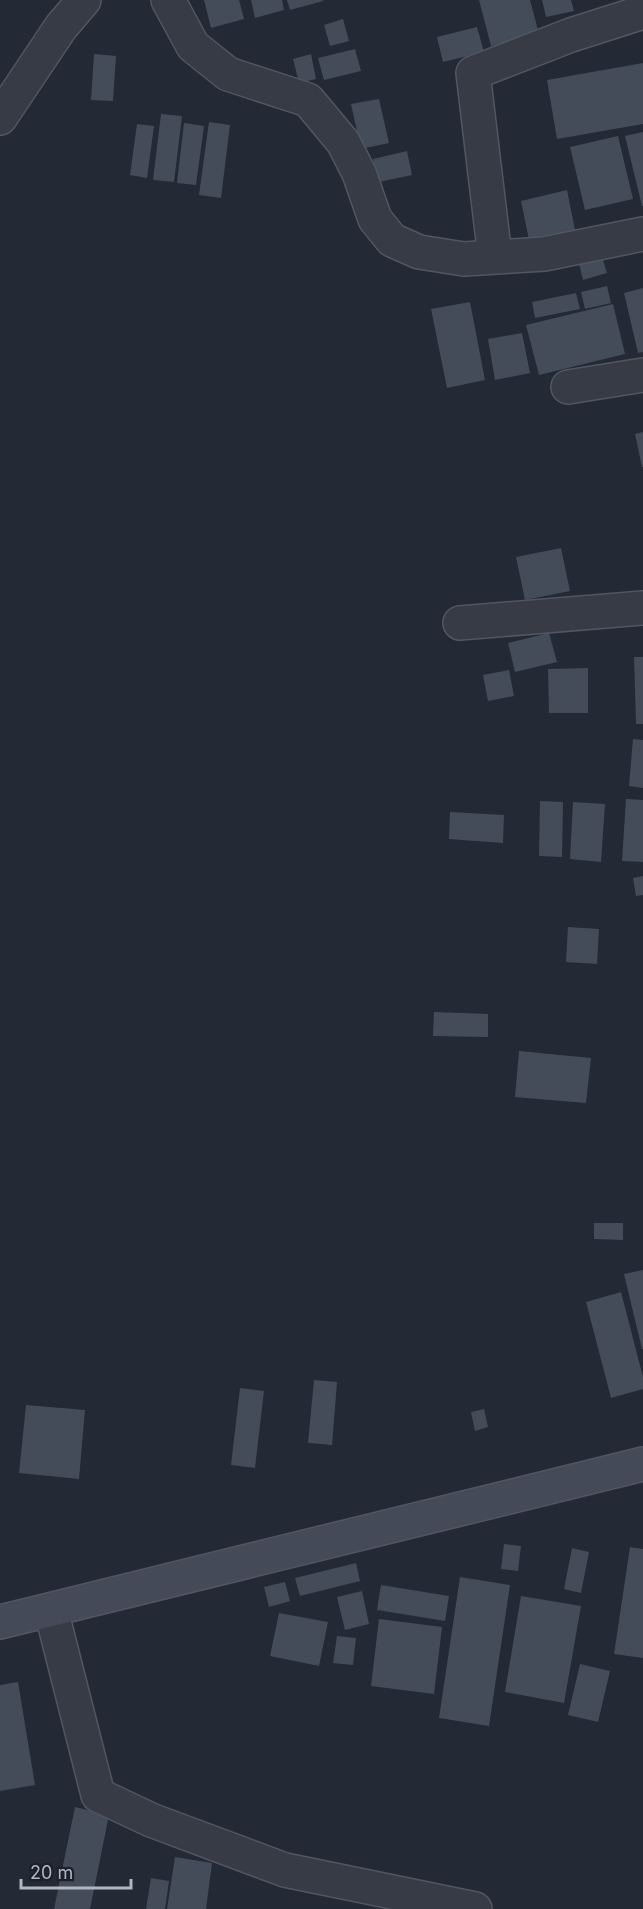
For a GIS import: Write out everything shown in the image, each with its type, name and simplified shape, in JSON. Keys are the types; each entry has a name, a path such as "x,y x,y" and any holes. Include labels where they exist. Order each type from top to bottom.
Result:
{"main road":[{"path":"0,1622 643,1464"}],"street":[{"path":"0,118 61,27 84,0"},
{"path":"168,0 193,46 228,75 308,100 344,142 359,173 375,219 392,240 418,252 464,259 544,254 643,234"},
{"path":"495,257 473,73 571,35 643,12"},
{"path":"568,387 643,375"},
{"path":"460,623 643,608"},
{"path":"51,1610 98,1795 151,1820 285,1870 475,1909"}],"building":[{"path":"204,0 239,0 244,19 211,28"},
{"path":"251,0 282,0 284,10 255,18"},
{"path":"287,0 323,0 323,1 290,10"},
{"path":"479,0 530,0 539,34 491,46"},
{"path":"542,0 571,0 574,11 546,17"},
{"path":"343,19 349,41 330,46 324,25"},
{"path":"477,27 484,52 443,62 437,37"},
{"path":"355,49 361,71 324,80 318,58"},
{"path":"94,54 116,56 113,101 91,100"},
{"path":"311,54 316,79 299,83 293,59"},
{"path":"643,63 643,124 557,139 547,80"},
{"path":"379,99 389,143 361,149 351,104"},
{"path":"161,114 182,116 174,182 153,180"},
{"path":"209,122 230,125 221,198 199,195"},
{"path":"184,123 204,126 196,185 177,183"},
{"path":"137,124 154,126 147,178 130,175"},
{"path":"643,132 643,206 642,206 625,136"},
{"path":"618,136 633,199 585,210 570,147"},
{"path":"407,151 412,175 379,182 373,159"},
{"path":"567,190 575,230 529,240 521,201"},
{"path":"602,257 607,273 583,280 579,263"},
{"path":"607,286 611,303 585,309 581,292"},
{"path":"643,288 643,352 638,353 624,293"},
{"path":"576,293 580,309 535,318 532,302"},
{"path":"470,302 485,380 447,388 431,309"},
{"path":"613,304 625,354 539,375 526,325"},
{"path":"522,333 530,373 495,380 488,339"},
{"path":"643,432 643,467 642,467 635,434"},
{"path":"561,548 570,591 525,600 516,557"},
{"path":"549,633 557,662 515,672 508,643"},
{"path":"634,657 643,657 643,724 636,724"},
{"path":"588,668 588,713 549,713 548,669"},
{"path":"509,670 514,696 488,701 483,675"},
{"path":"633,739 643,740 643,788 629,786"},
{"path":"626,799 643,800 643,862 622,861"},
{"path":"540,801 563,802 562,857 539,856"},
{"path":"573,802 605,804 601,862 570,859"},
{"path":"450,812 504,815 503,843 449,839"},
{"path":"643,876 643,895 636,896 633,878"},
{"path":"568,927 599,929 597,964 566,962"},
{"path":"434,1012 488,1014 488,1037 433,1036"},
{"path":"519,1051 591,1058 586,1103 515,1097"},
{"path":"594,1223 623,1223 623,1240 594,1239"},
{"path":"643,1270 643,1349 642,1349 624,1274"},
{"path":"621,1292 643,1377 643,1389 611,1398 586,1302"},
{"path":"314,1380 337,1382 332,1445 308,1443"},
{"path":"240,1388 264,1391 255,1468 231,1465"},
{"path":"26,1405 85,1410 79,1479 19,1473"},
{"path":"484,1409 488,1427 475,1431 471,1412"},
{"path":"504,1544 521,1546 518,1571 501,1569"},
{"path":"630,1547 643,1549 643,1658 614,1654"},
{"path":"572,1548 589,1552 581,1593 564,1589"},
{"path":"356,1563 360,1581 300,1596 295,1578"},
{"path":"460,1577 510,1585 489,1726 439,1718"},
{"path":"285,1582 290,1601 269,1607 264,1587"},
{"path":"381,1585 449,1596 445,1621 377,1610"},
{"path":"362,1591 369,1624 345,1630 337,1597"},
{"path":"521,1596 581,1606 564,1703 505,1692"},
{"path":"279,1613 328,1622 319,1666 270,1656"},
{"path":"379,1619 442,1627 434,1694 371,1686"},
{"path":"337,1636 356,1638 353,1665 333,1663"},
{"path":"580,1664 610,1671 598,1722 568,1715"},
{"path":"18,1682 35,1785 0,1791 0,1685"},
{"path":"75,1807 109,1815 90,1909 54,1909"},
{"path":"175,1857 212,1863 206,1909 167,1909"},
{"path":"151,1878 169,1881 165,1909 146,1909"}]}
